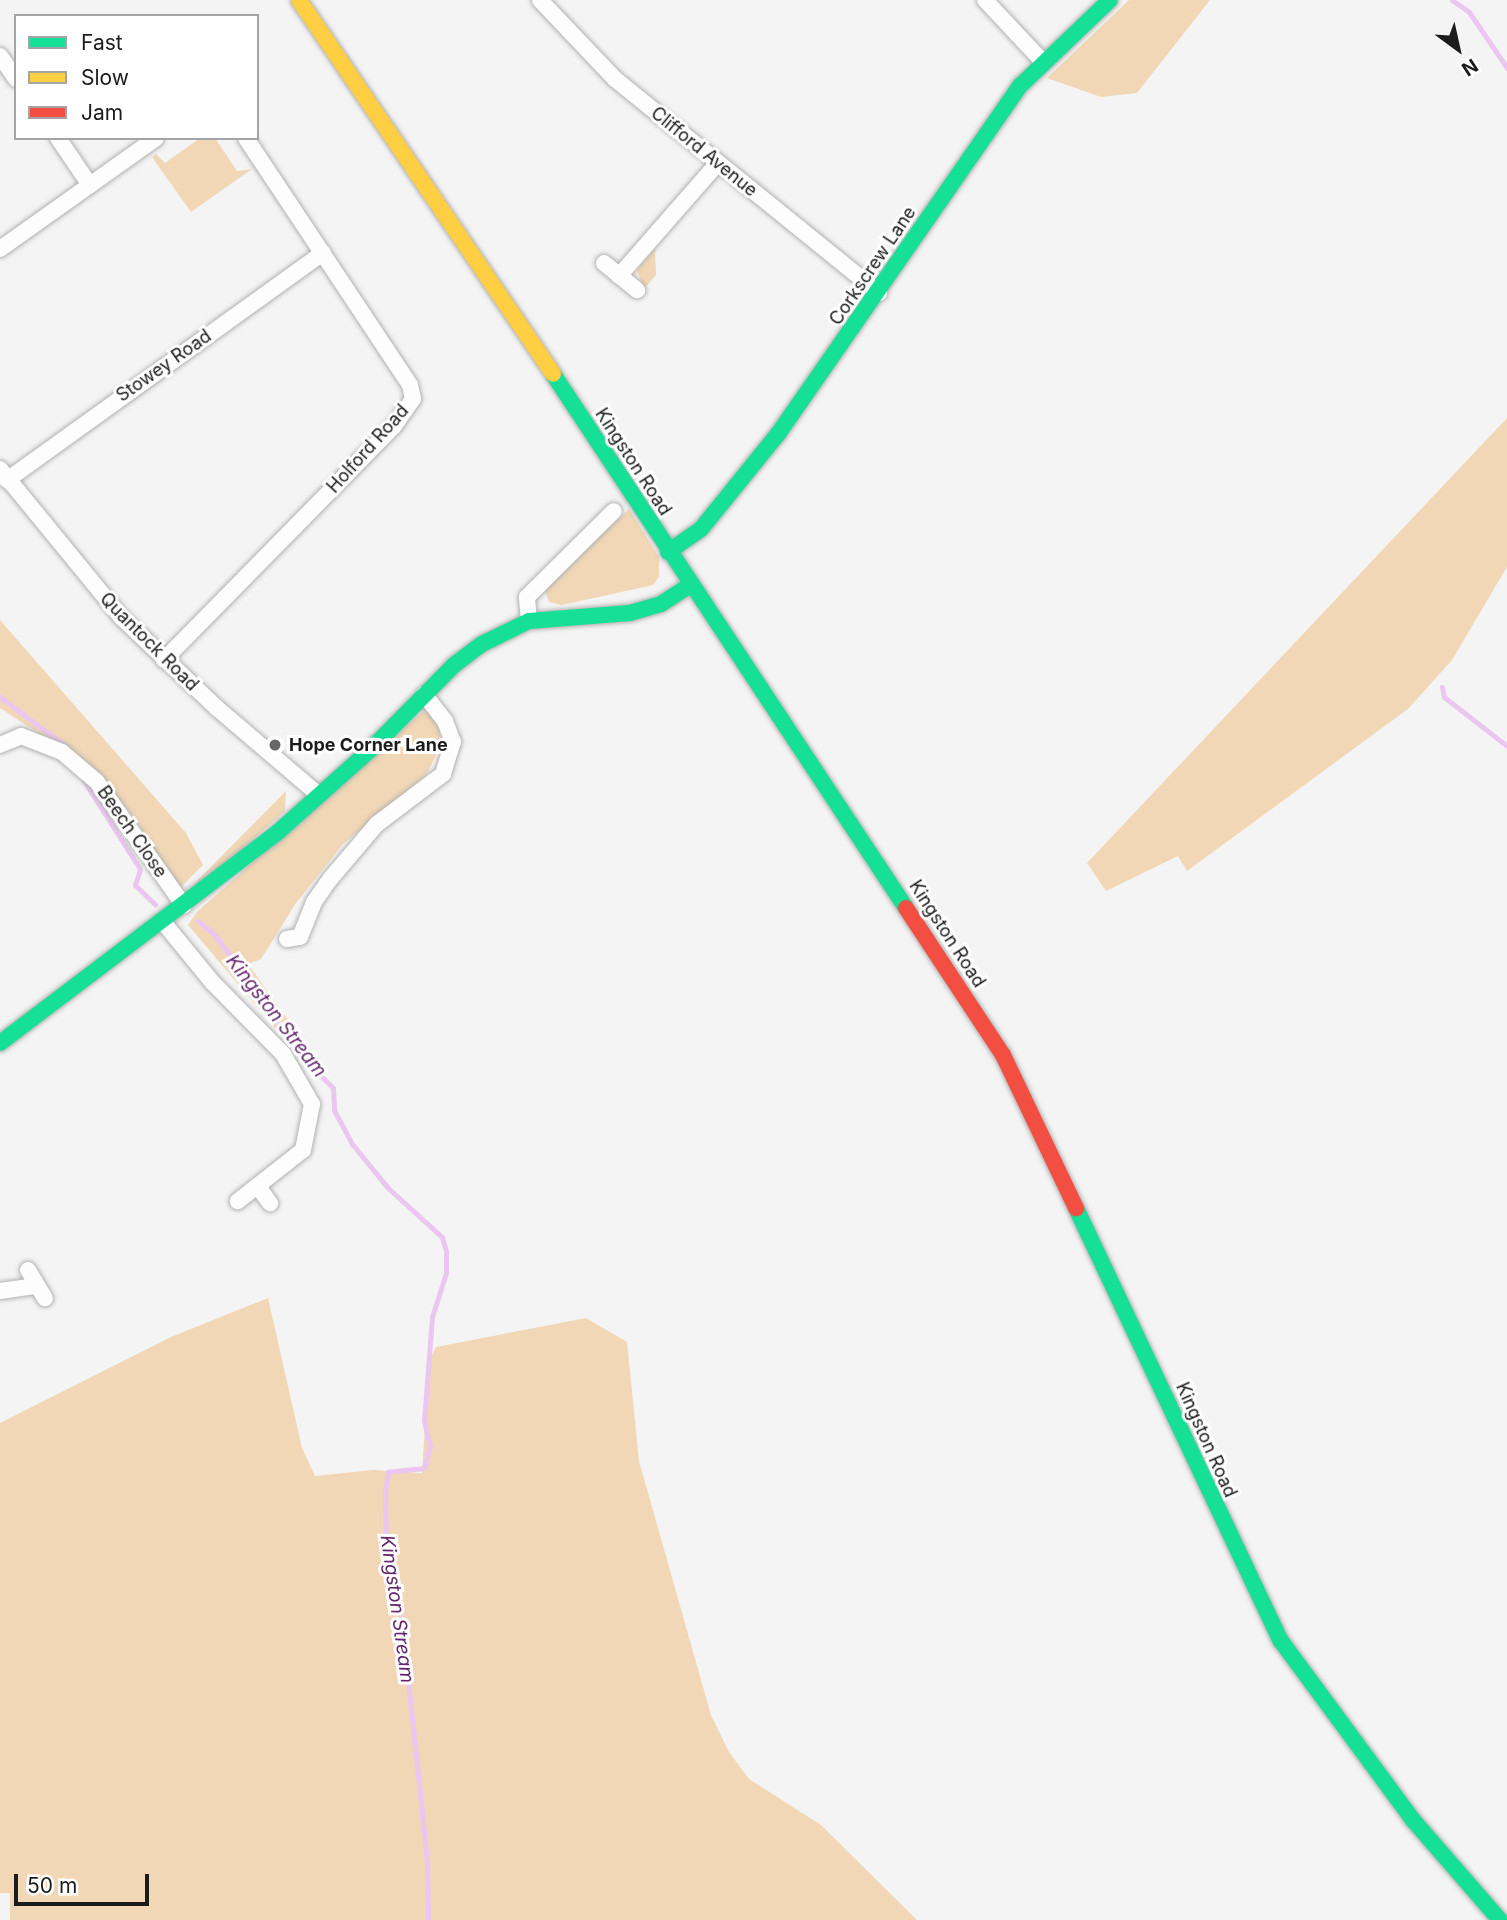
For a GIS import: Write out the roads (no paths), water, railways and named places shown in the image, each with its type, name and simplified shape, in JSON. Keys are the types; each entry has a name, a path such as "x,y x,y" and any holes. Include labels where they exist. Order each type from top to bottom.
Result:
{"street":[{"name":"Kingston Road","path":"299,0 512,311 668,552 1003,1055 1281,1641 1413,1820 1500,1920"},
{"name":"Clifford Avenue","path":"540,0 615,79 879,293"},
{"path":"985,0 1043,62"},
{"name":"Corkscrew Lane","path":"668,552 701,529 730,497 879,293 1004,107 1043,62 1110,0"},
{"path":"0,56 14,76"},
{"path":"59,140 90,185"},
{"path":"0,249 153,140"},
{"name":"Holford Road","path":"164,660 394,426 413,399 410,385 247,140"},
{"path":"619,276 717,163"},
{"name":"Stowey Road","path":"4,475 323,253"},
{"path":"604,263 637,290"},
{"name":"Quantock Road","path":"4,475 97,590 164,660 319,794"},
{"path":"529,621 527,597 614,511"},
{"path":"0,1043 184,906 319,794 424,694 482,644 529,621 630,613 661,604 690,585"},
{"path":"299,941 314,902 354,850 377,824 443,774 453,742 445,721 424,694"},
{"name":"Beech Close","path":"0,745 21,736 62,752 97,782 184,906"},
{"path":"163,922 214,983 284,1054 308,1090 311,1120 303,1150 259,1188 238,1201"},
{"path":"259,1188 270,1203"},
{"path":"0,1292 41,1292 28,1270"}],"waterway":[{"path":"1452,0 1469,12 1507,68"},
{"path":"1442,687 1444,697 1507,746"},
{"name":"Kingston Stream","path":"0,697 67,747"},
{"name":"Kingston Stream","path":"84,781 140,869 135,885 155,904"},
{"name":"Kingston Stream","path":"198,921 215,935 301,1055 333,1088 334,1110 353,1145 388,1188 442,1237 446,1251 446,1273 432,1317 424,1421 430,1446 424,1468 388,1472 385,1490 386,1550 402,1623 427,1861 428,1920"}],"place":[{"name":"Hope Corner Lane","path":"275,745"}]}
